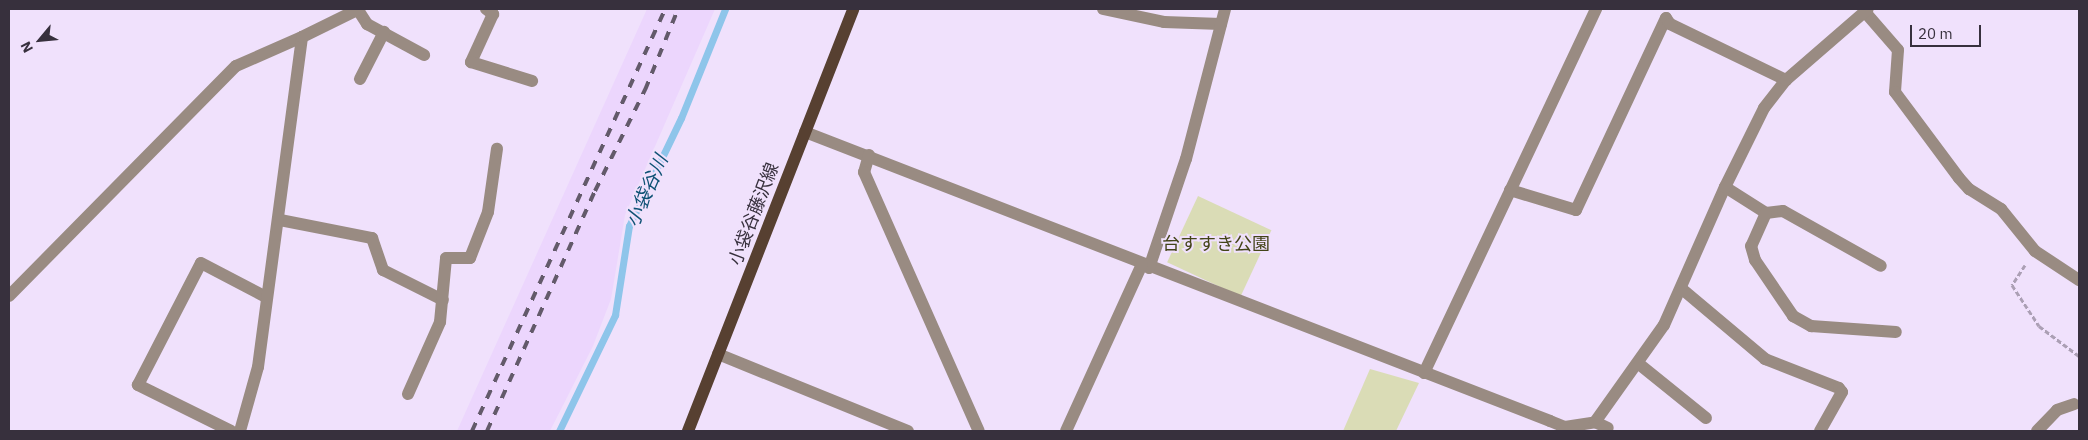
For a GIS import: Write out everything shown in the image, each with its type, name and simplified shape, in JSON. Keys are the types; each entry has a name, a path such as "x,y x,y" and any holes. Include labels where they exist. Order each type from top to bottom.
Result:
{"main road":[{"name":"小袋谷藤沢線","path":"688,431 853,9"}],"street":[{"path":"9,296 236,66 302,37 358,9 367,24 424,55"},
{"path":"486,9 493,14 472,62 532,81"},
{"path":"1103,9 1164,22 1222,24"},
{"path":"1066,431 1145,266 1186,159 1225,9"},
{"path":"1424,373 1596,9"},
{"path":"1595,422 1639,364 1682,289 1725,187 1764,108 1786,80 1866,10 1898,50 1895,92 1958,178 1969,189 2001,209 2035,252 2079,280"},
{"path":"1510,190 1576,210 1666,18 1670,24 1786,80"},
{"path":"360,79 384,32"},
{"path":"240,431 258,367 266,297 280,220 302,37"},
{"path":"805,132 868,155 1145,266 1565,427 1595,422 1610,430"},
{"path":"408,394 435,335 443,300 446,258 470,258 488,212 498,149"},
{"path":"868,155 864,172 979,431"},
{"path":"1725,187 1766,213 1783,212 1881,266"},
{"path":"1766,213 1752,246 1755,260 1793,316 1810,326 1896,332"},
{"path":"280,220 372,238 383,270 443,300"},
{"path":"231,431 138,385 201,263 266,297"},
{"path":"1682,289 1765,359 1839,388 1842,392 1820,431"},
{"path":"718,354 908,431"},
{"path":"1639,364 1706,418"},
{"path":"2037,431 2057,410 2074,404"}],"path":[{"path":"2035,252 2012,285 2039,326 2079,356"}],"shaded area":[{"path":"647,9 715,9 625,215 611,299 593,346 550,431 457,431"}],"green space":[{"name":"台すすき公園","path":"1198,196 1271,230 1241,296 1167,262"},
{"path":"1370,369 1419,383 1396,431 1343,431"}],"waterway":[{"name":"小袋谷川","path":"559,431 615,315 629,226 681,118 725,9"}],"railway":[{"path":"472,431 665,9"},
{"path":"487,431 595,191 645,90 678,9"}]}
